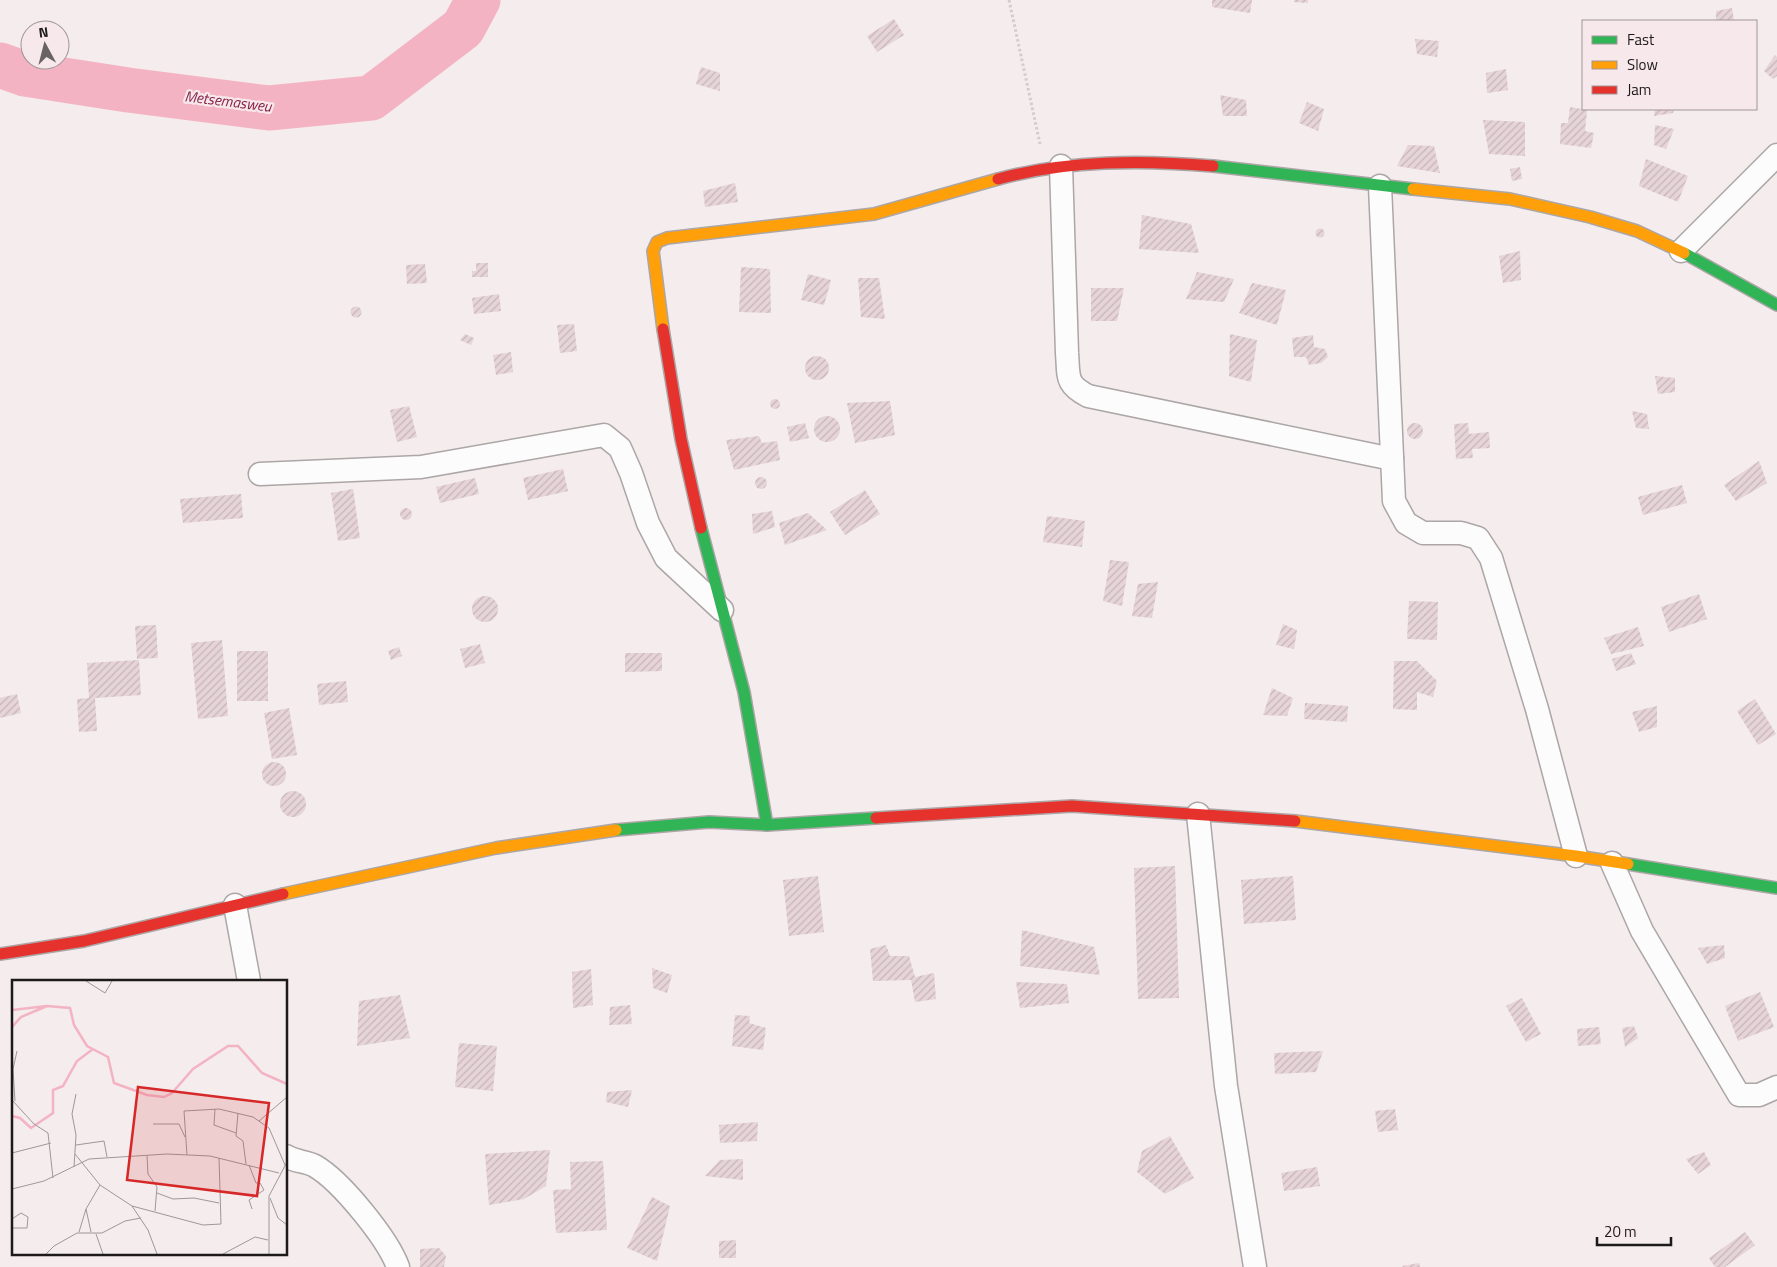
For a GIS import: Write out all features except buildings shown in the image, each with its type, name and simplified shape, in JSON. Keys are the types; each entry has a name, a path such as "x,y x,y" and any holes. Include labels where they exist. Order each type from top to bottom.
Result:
{"street":[{"path":"1681,251 1777,155"},
{"path":"767,826 757,759 740,674 694,501 667,364 653,251 657,242 667,238 874,214 1002,178 1053,167 1115,162 1211,166 1510,199 1590,217 1637,231 1681,251 1777,305"},
{"path":"1053,167 1067,353 1070,381 1074,388 1088,396 1392,459"},
{"path":"1380,186 1394,501 1406,523 1423,532 1461,533 1478,538 1491,558 1545,738 1576,856"},
{"path":"260,474 421,468 604,436 620,448 648,523 666,558 722,610"},
{"path":"0,954 84,941 320,885 496,848 608,831 709,822 767,826 1072,806 1306,822 1576,856 1777,888"},
{"path":"1198,814 1226,1086 1255,1267"},
{"path":"1612,863 1642,931 1739,1095 1759,1095 1777,1087"},
{"path":"235,905 249,980"},
{"path":"288,1157 314,1165 335,1180 363,1212 398,1267"}],"path":[{"path":"1009,0 1053,167"}],"waterway":[{"name":"Metsemasweu","path":"0,65 25,74 128,90 269,108 371,98 463,28 478,0"}],"traffic: fast":[{"path":"1213,166 1413,189"},
{"path":"1684,253 1777,305"},
{"path":"701,528 744,692 767,825"},
{"path":"616,830 709,822 767,825 876,818"},
{"path":"1628,864 1777,888"}],"traffic: slow":[{"path":"663,329 653,251 657,242 667,238 874,214 998,179"},
{"path":"1413,189 1510,199 1590,217 1637,231 1684,253"},
{"path":"1295,821 1628,864"},
{"path":"283,894 496,848 616,830"}],"traffic: jam":[{"path":"998,179 1051,168 1105,163 1132,162 1213,166"},
{"path":"663,329 681,439 701,528"},
{"path":"876,818 1072,806 1295,821"},
{"path":"0,954 84,941 283,894"}]}
